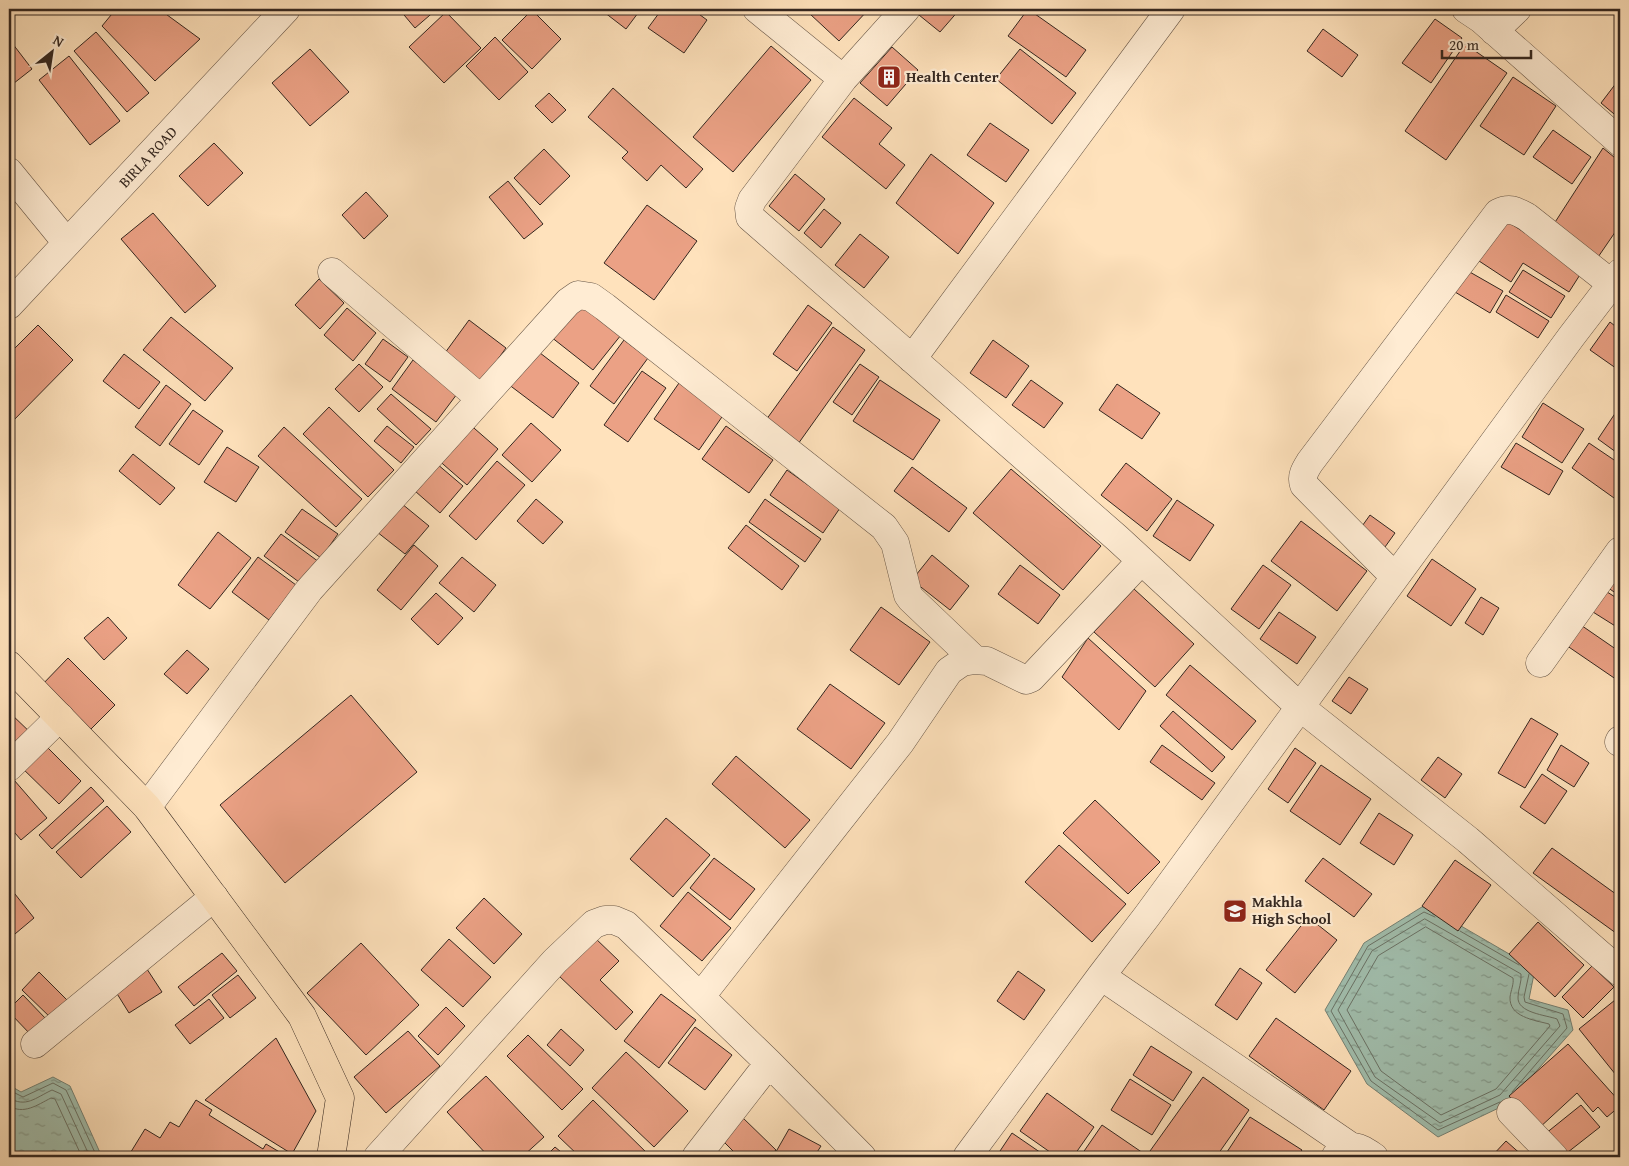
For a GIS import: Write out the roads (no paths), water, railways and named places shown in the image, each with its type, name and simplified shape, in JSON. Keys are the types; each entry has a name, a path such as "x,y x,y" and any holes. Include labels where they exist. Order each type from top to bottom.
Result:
{"main road":[{"path":"9,664 147,807 302,1016 340,1098 330,1157"}],"street":[{"name":"BIRLA ROAD","path":"9,305 286,9"},
{"path":"757,9 843,78"},
{"path":"906,9 843,78 752,200 749,208 750,216 1141,561 1300,707 1468,840 1620,972"},
{"path":"912,359 1171,9"},
{"path":"1466,9 1481,19 1620,142"},
{"path":"1494,31 1517,9"},
{"path":"9,172 67,243"},
{"path":"967,1157 1101,976 1148,916 1571,337 1616,279 1513,209 1498,213 1304,472 1302,480 1304,485 1395,577"},
{"path":"332,272 481,398"},
{"path":"147,807 309,590 568,302 583,294 605,307 884,527 895,543 908,595 975,660"},
{"path":"1540,663 1620,551"},
{"path":"701,996 900,743 949,671 962,662 987,661 1026,680 1032,678 1141,561"},
{"path":"9,767 60,717"},
{"path":"35,1044 214,897"},
{"path":"378,1157 555,962 594,924 605,920 614,920 626,925 701,996 862,1157"},
{"path":"1101,976 1342,1152 1361,1148 1374,1157"},
{"path":"696,1157 769,1063"},
{"path":"1511,1112 1554,1157"}],"water":[{"path":"1425,905 1535,969 1529,999 1568,1010 1573,1030 1507,1104 1438,1137 1367,1084 1325,1010 1364,943"},
{"path":"53,1077 70,1086 102,1157 9,1157 9,1085 21,1092"}],"place":[{"name":"Health Center","path":"889,77"},
{"name":"Makhla High School","path":"1235,911"}]}
